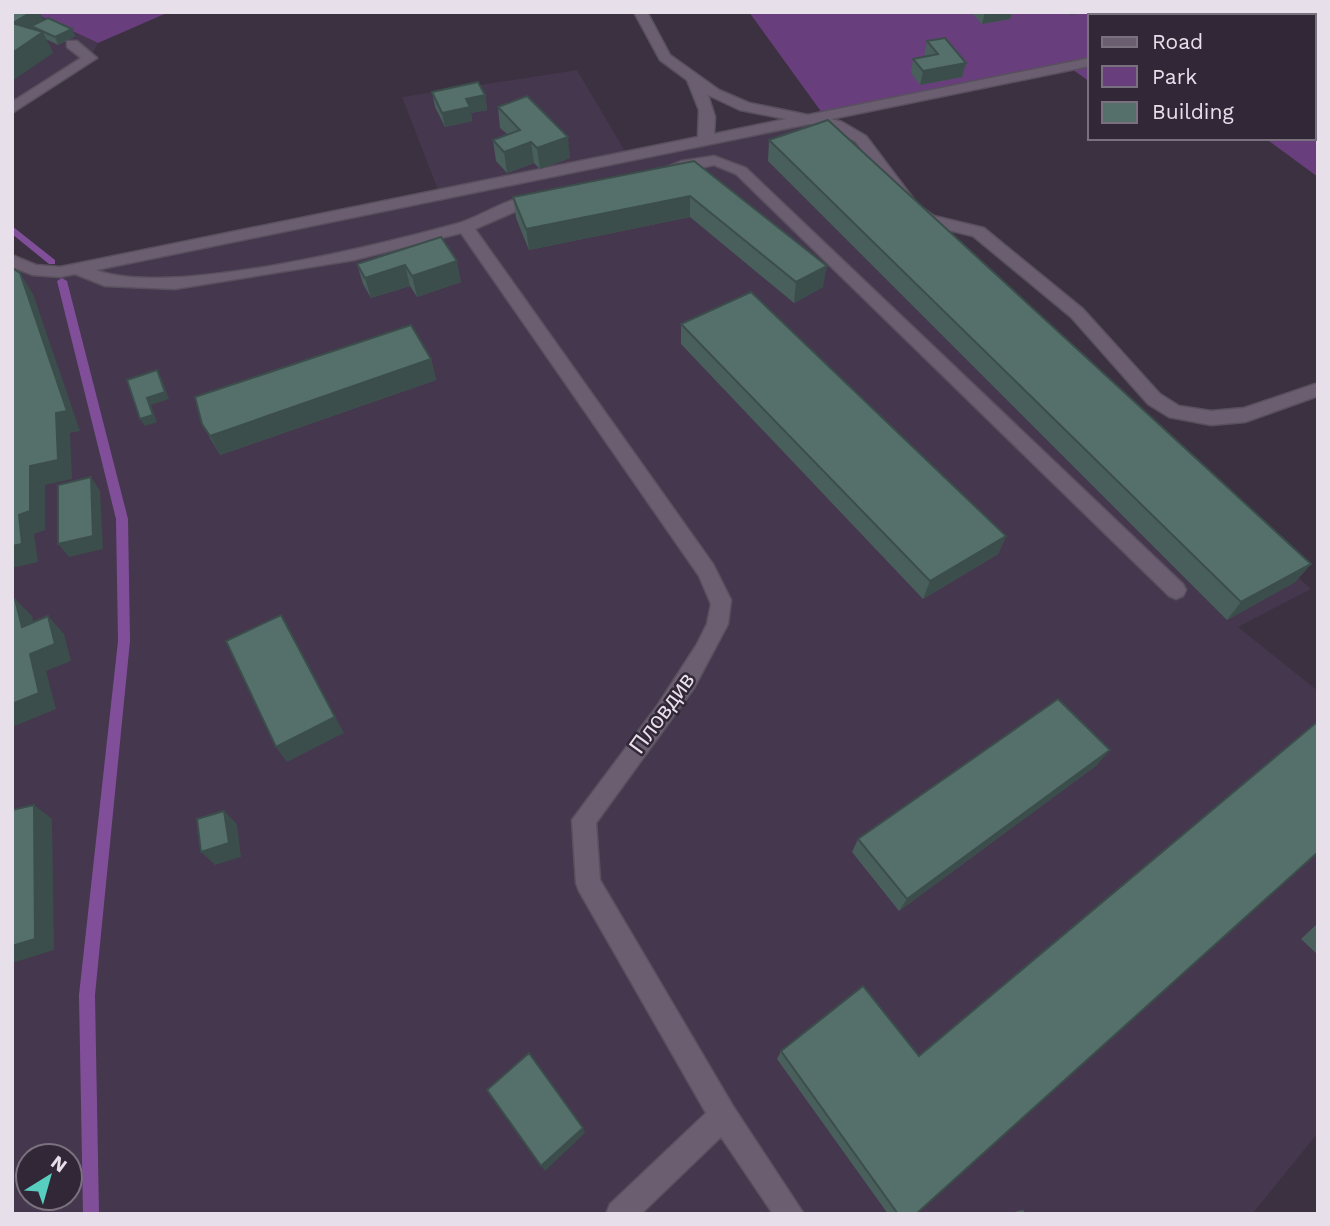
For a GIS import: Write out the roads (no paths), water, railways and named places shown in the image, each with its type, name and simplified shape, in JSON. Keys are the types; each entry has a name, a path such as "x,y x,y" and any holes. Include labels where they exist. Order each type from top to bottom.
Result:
{"street":[{"path":"640,12 665,57 692,80 745,107 837,125 861,139 912,208 929,220 978,232 1077,313 1154,399 1175,412 1211,418 1245,415 1318,389"},
{"path":"12,108 90,58 72,44"},
{"path":"12,260 33,270 60,272 77,269 1088,62"},
{"path":"692,80 707,103 710,121 705,141"},
{"path":"646,175 710,160 728,160 1176,590"},
{"path":"77,269 105,280 175,283 254,273 354,255 465,228 517,205 556,196"},
{"name":"Пловдив","path":"465,228 706,570 722,603 717,634 682,687 584,820 588,883 723,1116 790,1214"},
{"path":"620,1214 723,1116"}],"waterway":[{"path":"12,229 52,262"},
{"path":"62,281 122,519 124,641 87,995 91,1214"}]}
